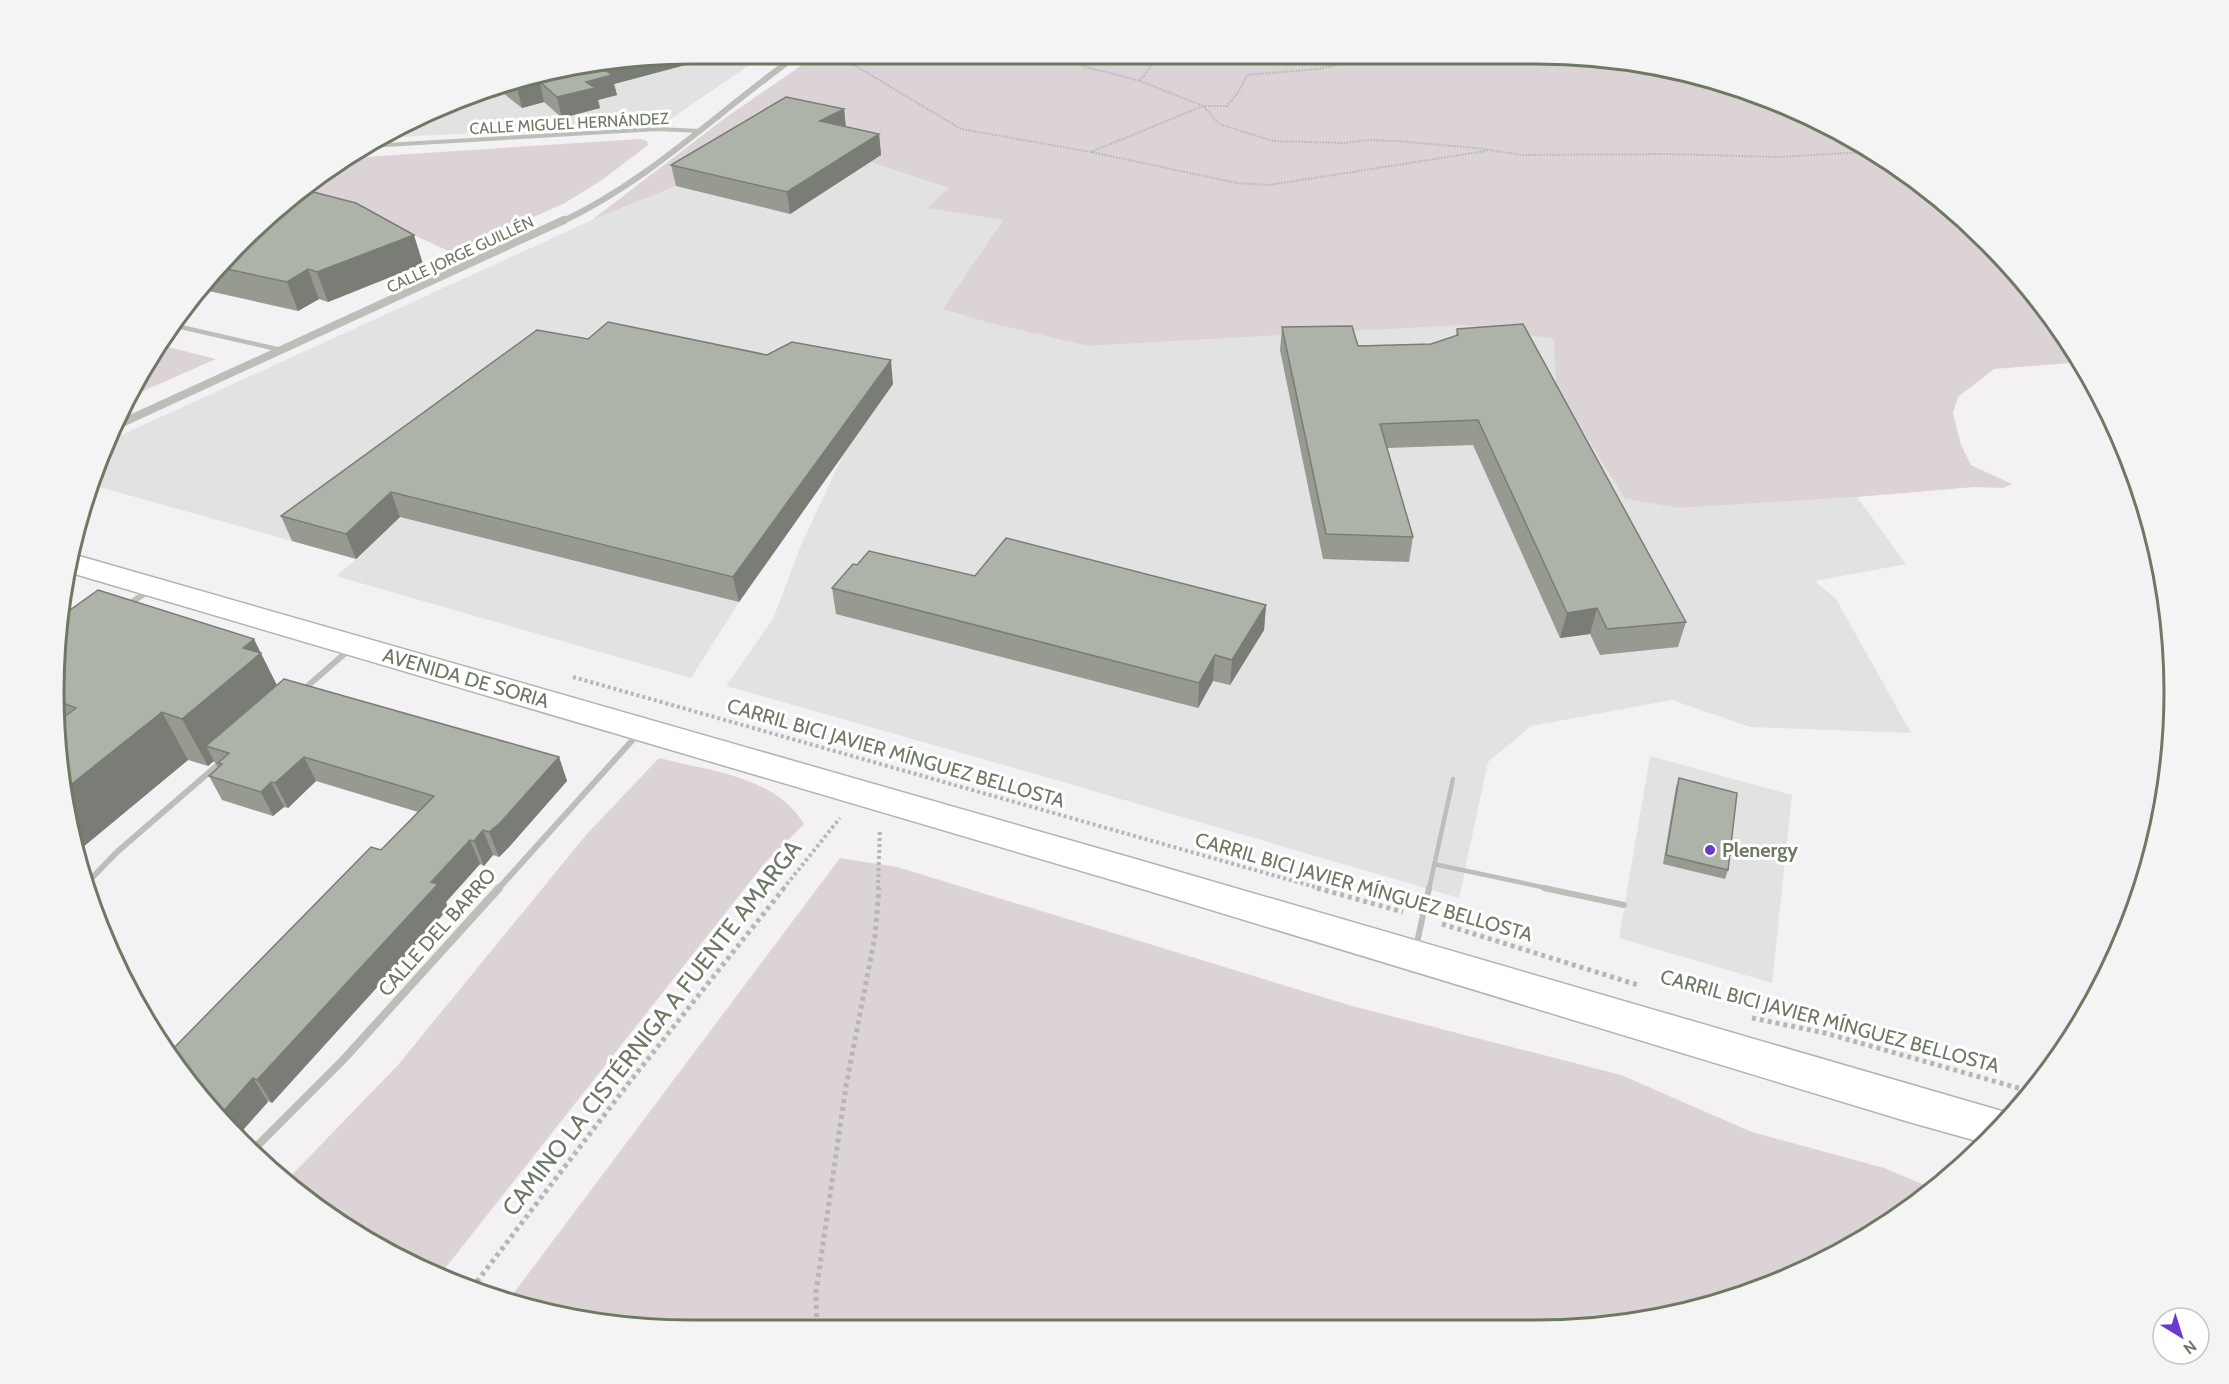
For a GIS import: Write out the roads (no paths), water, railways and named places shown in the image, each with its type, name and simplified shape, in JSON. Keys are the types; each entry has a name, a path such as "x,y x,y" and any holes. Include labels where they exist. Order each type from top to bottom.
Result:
{"main road":[{"name":"AVENIDA DE SORIA","path":"78,565 873,795 1821,1080 1990,1126"}],"street":[{"name":"CALLE JORGE GUILLÉN","path":"126,421 593,207 670,155 787,64"},
{"name":"CALLE MIGUEL HERNÁNDEZ","path":"385,145 657,129 700,131"},
{"path":"181,327 282,351"},
{"path":"117,612 153,587"},
{"path":"296,696 355,645"},
{"name":"CALLE DEL BARRO","path":"258,1146 344,1059 642,729"},
{"path":"93,877 117,852 225,758"}],"lane":[{"path":"1414,956 1453,780"},
{"path":"1434,864 1624,905"}],"place":[{"name":"Plenergy","path":"1710,850"}]}
